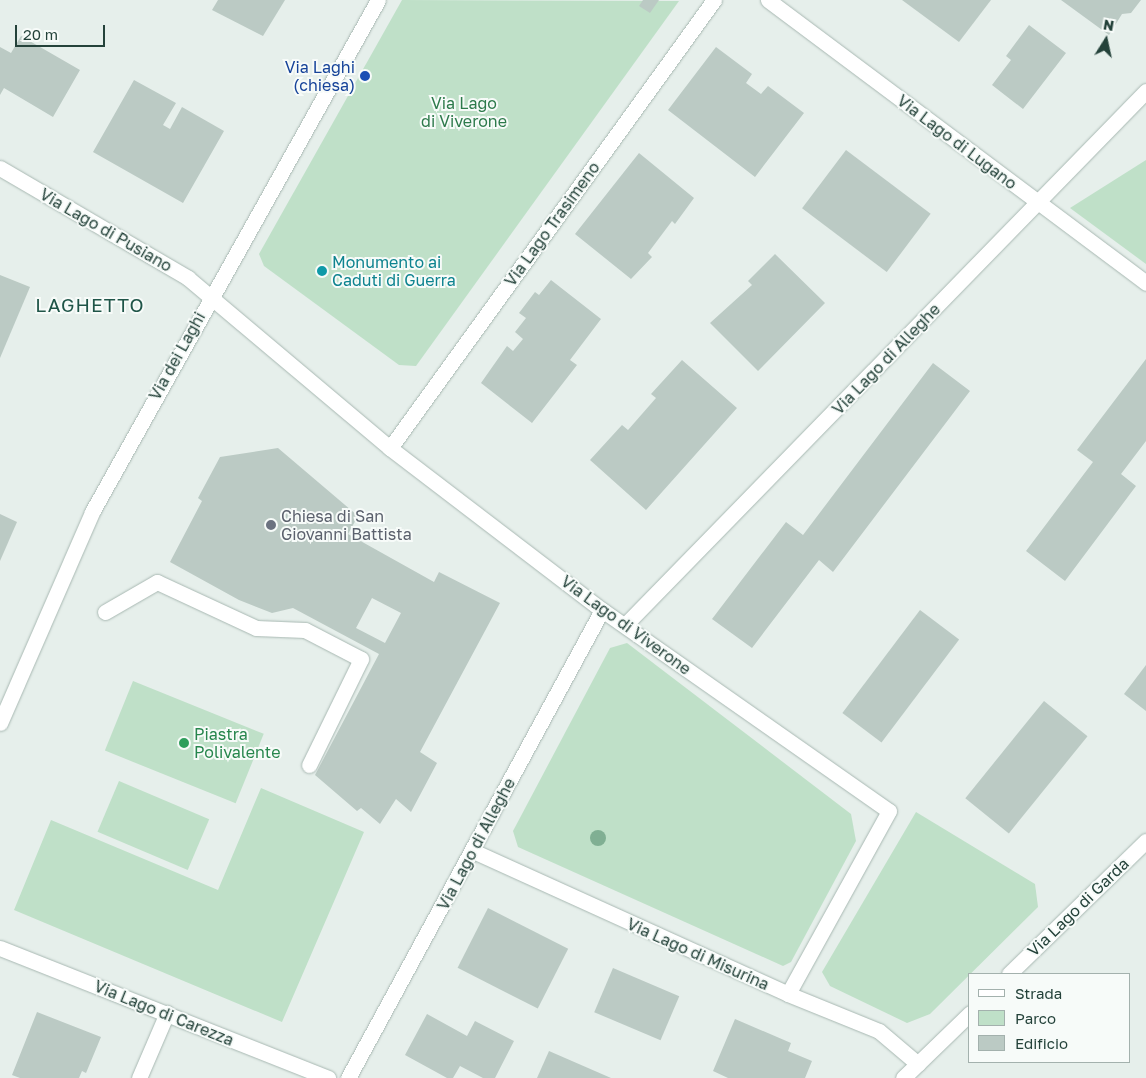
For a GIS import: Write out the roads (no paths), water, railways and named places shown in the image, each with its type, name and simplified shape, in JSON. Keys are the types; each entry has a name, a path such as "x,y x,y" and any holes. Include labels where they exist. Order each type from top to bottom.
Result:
{"street":[{"name":"Via dei Laghi","path":"0,723 3,707 92,512 211,295 378,0"},
{"name":"Via Lago Trasimeno","path":"390,448 714,0"},
{"name":"Via Lago di Lugano","path":"768,0 1146,284"},
{"name":"Via Lago di Alleghe","path":"625,625 1146,92"},
{"name":"Via Lago di Pusiano","path":"0,168 188,278 211,295"},
{"name":"Via Lago di Viverone","path":"211,295 390,448 602,610 889,811 788,994"},
{"path":"105,612 157,582 256,628 305,630 361,659 309,765"},
{"name":"Via Lago di Alleghe","path":"348,1078 473,851 602,610"},
{"name":"Via Lago di Garda","path":"1010,973 1146,840"},
{"name":"Via Lago di Misurina","path":"473,851 788,994 879,1031 918,1064"},
{"name":"Via Lago di Carezza","path":"0,948 328,1078"},
{"path":"139,1078 167,1014"},
{"path":"903,1078 968,1015"}],"place":[{"name":"Via Laghi (chiesa)","path":"365,76"},
{"name":"Monumento ai Caduti di Guerra","path":"322,271"},
{"name":"Chiesa di San Giovanni Battista","path":"271,525"},
{"name":"Piastra Polivalente","path":"184,743"}],"district":[{"name":"LAGHETTO","path":"90,305"}]}
